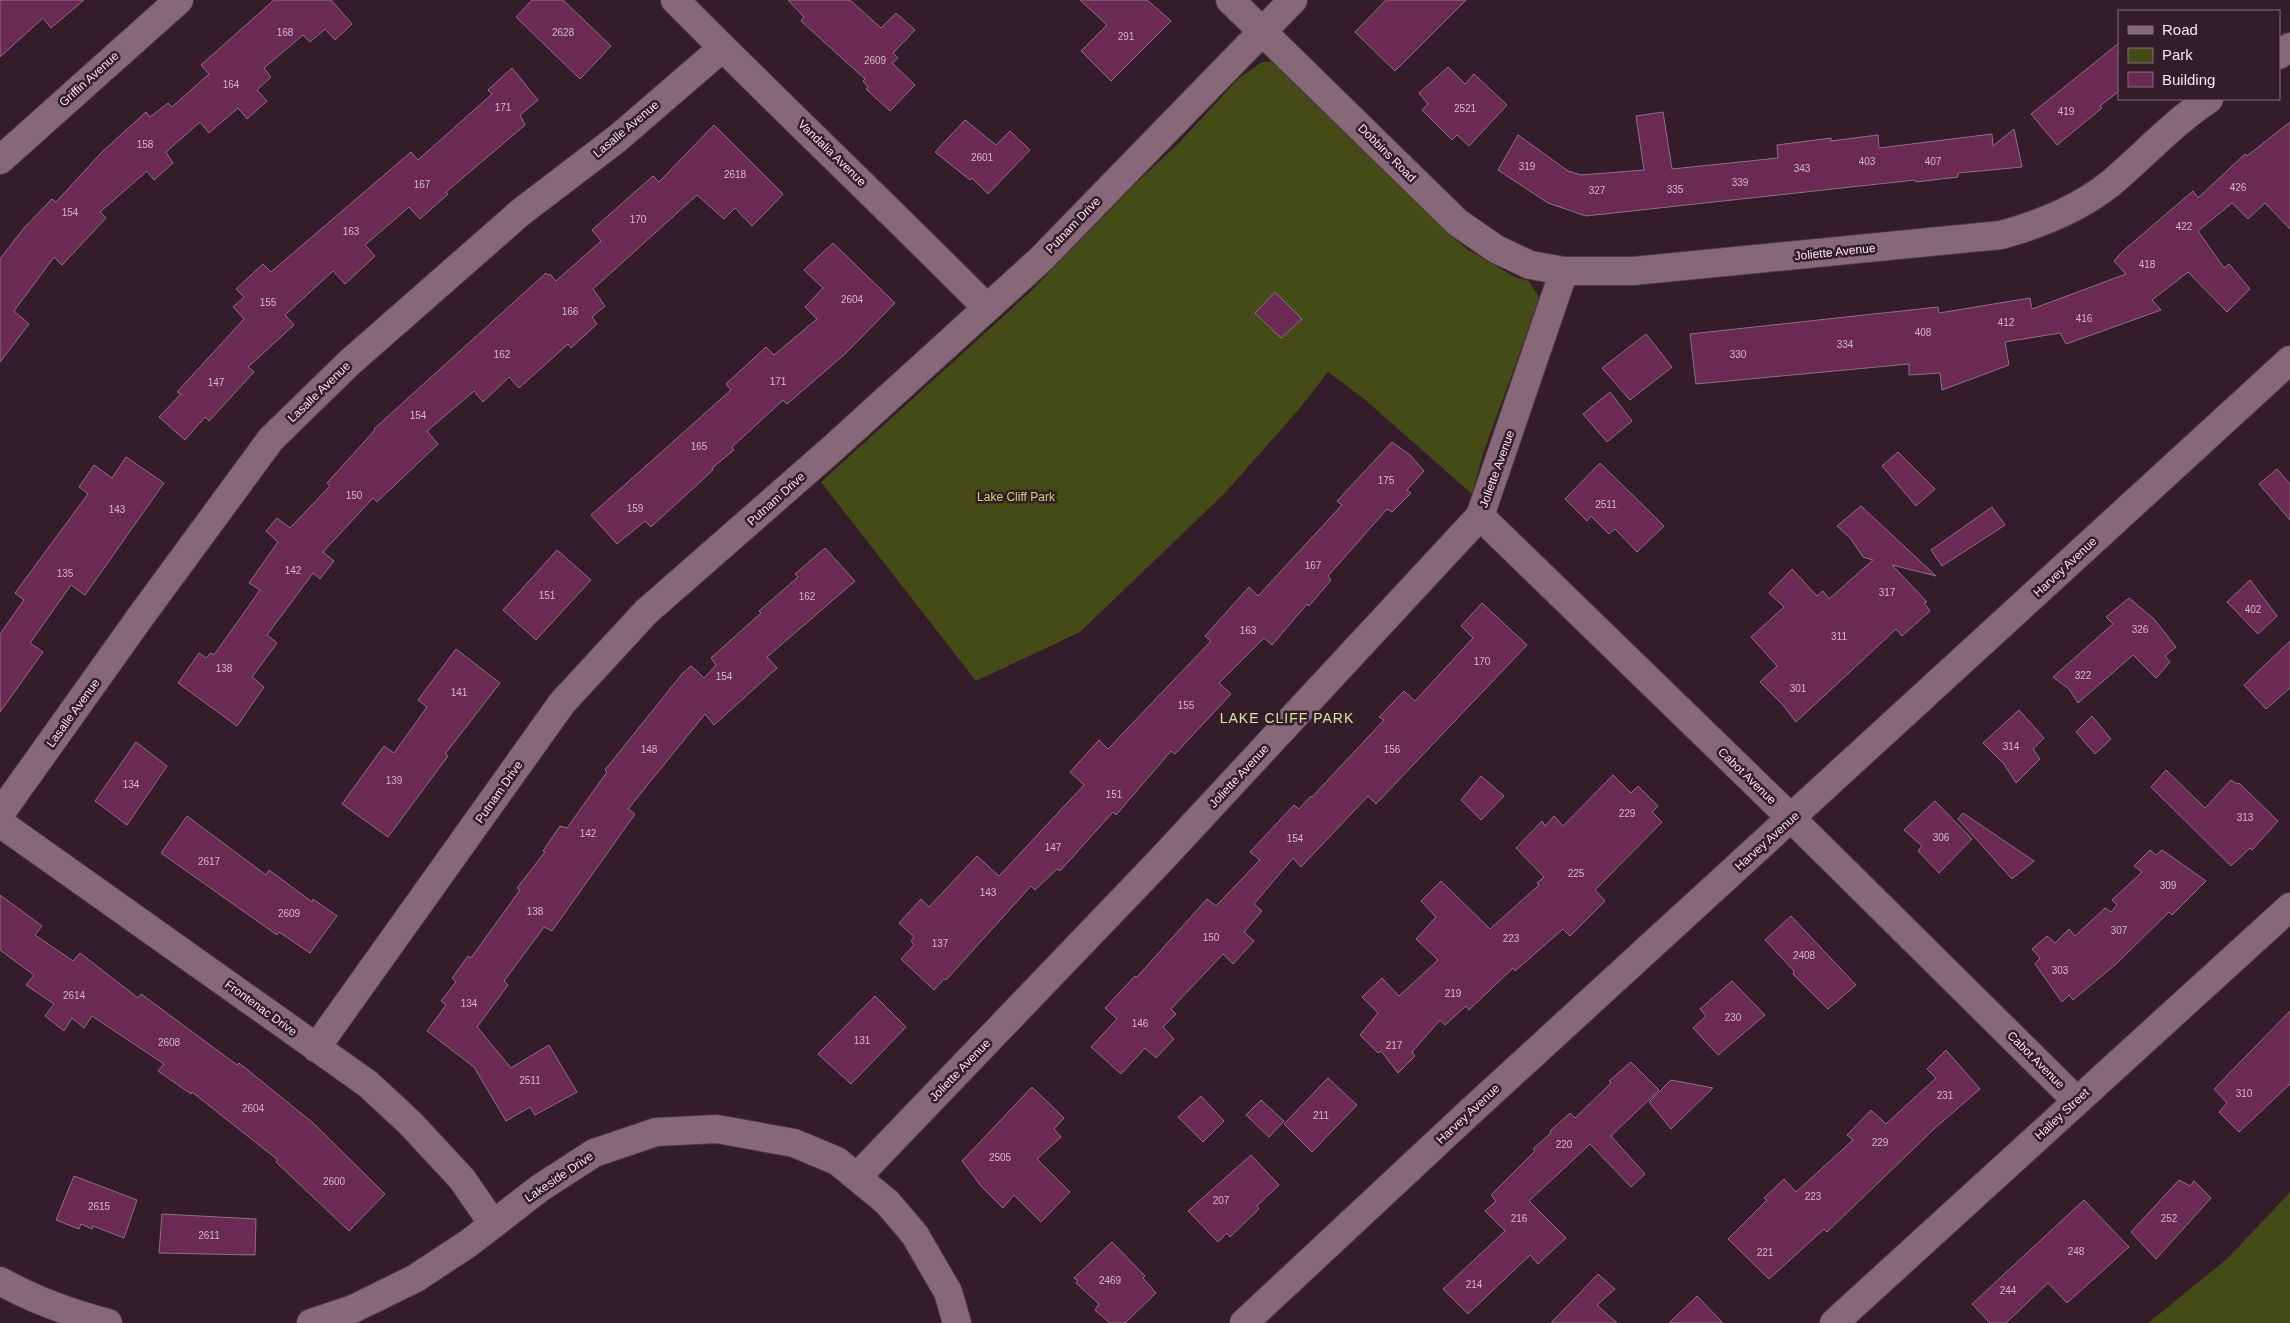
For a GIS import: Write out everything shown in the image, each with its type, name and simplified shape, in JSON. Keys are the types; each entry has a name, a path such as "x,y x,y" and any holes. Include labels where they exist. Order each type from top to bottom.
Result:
{"street":[{"name":"Griffin Avenue","path":"0,160 179,0"},
{"name":"Vandalia Avenue","path":"675,0 721,48 872,193 987,308"},
{"name":"Dobbins Road","path":"1230,0 1456,222 1496,249 1530,265 1564,272"},
{"name":"Putnam Drive","path":"316,1048 562,703 606,653 646,612 832,449 1041,259 1293,0"},
{"name":"Lasalle Avenue","path":"0,814 141,616 271,439 349,363 521,212 618,138 721,48"},
{"name":"Joliette Avenue","path":"857,1177 1159,862 1480,516 1564,272 1633,272 2002,235 2055,218 2083,203 2110,184 2189,112 2207,100"},
{"name":"Harvey Avenue","path":"1244,1323 1478,1104 2290,360"},
{"name":"Cabot Avenue","path":"1480,516 1791,818 2077,1101"},
{"name":"Frontenac Drive","path":"0,823 368,1084 410,1123 462,1179 493,1224"},
{"name":"Halley Street","path":"1834,1323 2290,906"},
{"name":"Lakeside Drive","path":"311,1323 353,1310 416,1278 469,1243 540,1188 594,1153 656,1132 717,1129 794,1143 837,1161 857,1177 886,1202 916,1234 948,1292 957,1323"},
{"path":"0,1281 19,1292 74,1314 108,1323"}],"green space":[{"name":"Lake Cliff Park","path":"1262,62 1272,62 1278,67 1434,220 1467,249 1515,277 1529,281 1539,297 1483,454 1472,494 1363,398 1328,372 1300,408 1225,493 1080,632 976,681 821,482 1030,292 1134,185 1179,143 1239,78"},
{"path":"2290,1192 2290,1323 2148,1323 2227,1259"}],"building":[{"path":"0,0 84,0 51,28 43,18 0,57"},
{"path":"274,0 331,0 352,24 335,40 325,29 310,42 303,35 264,68 271,77 257,90 267,101 247,119 238,108 209,133 200,122 166,152 173,163 154,180 147,171 100,212 106,218 62,265 54,257 14,311 29,324 0,362 0,259 24,228 52,199 56,202 102,152 146,112 150,117 168,103 172,107 209,74 201,65"},
{"path":"532,0 563,0 611,46 580,79 516,17"},
{"path":"788,0 850,0 881,28 896,13 915,30 893,53 898,58 892,63 915,85 890,111 866,89 868,87 863,81 865,79 801,21 804,17"},
{"path":"1080,0 1147,0 1171,21 1111,81 1081,51 1107,25"},
{"path":"1386,0 1466,0 1395,71 1355,32"},
{"path":"2118,44 2118,92 2100,106 2102,108 2057,145 2031,114"},
{"path":"1448,67 1465,84 1474,74 1507,105 1469,146 1457,135 1452,140 1422,110 1428,104 1419,93"},
{"path":"512,68 538,100 520,115 525,125 446,192 448,194 420,219 409,207 365,245 375,256 345,284 333,271 285,315 294,325 248,367 254,372 209,421 205,417 185,440 159,417 181,394 177,392 244,319 233,307 244,297 236,289 263,264 271,272 411,152 418,160 492,94 488,90"},
{"path":"1663,112 1672,169 1778,158 1777,145 1831,138 1831,141 1878,135 1879,148 1992,134 1993,146 2014,129 2022,167 1958,173 1958,177 1916,182 1915,180 1586,216 1548,203 1498,170 1518,135 1568,171 1581,175 1644,170 1636,116"},
{"path":"965,120 996,145 1010,131 1030,150 988,194 972,178 970,180 935,152"},
{"path":"2290,122 2290,229 2265,203 2248,219 2232,203 2198,231 2224,268 2229,264 2250,289 2227,312 2188,272 2152,300 2161,310 2066,344 2060,333 2005,342 2009,365 1942,390 1940,373 1909,375 1909,364 1696,384 1690,334 1938,307 1939,313 2030,298 2032,309 2126,274 2114,261 2123,251 2193,191 2198,198 2245,154 2247,156"},
{"path":"714,125 783,194 769,209 752,226 735,208 724,219 697,195 593,289 605,306 592,317 597,324 571,348 568,344 519,388 509,377 483,402 474,391 427,431 438,444 377,502 373,498 323,552 334,561 320,579 313,573 267,635 277,643 252,677 264,687 237,726 178,683 199,653 206,658 211,653 214,655 260,590 249,583 278,542 266,531 277,518 290,528 330,486 327,483 374,429 546,273 550,274 556,281 601,241 592,230 653,176 659,182"},
{"path":"833,243 895,303 846,353 787,404 783,400 732,447 734,450 712,468 713,470 651,527 645,521 617,544 591,515 731,390 726,384 766,347 774,355 817,319 805,307 823,288 804,270"},
{"path":"1275,292 1302,319 1281,338 1255,313"},
{"path":"1646,334 1672,367 1630,400 1602,368"},
{"path":"1610,392 1632,421 1607,442 1583,414"},
{"path":"1392,442 1410,455 1424,471 1407,490 1411,493 1392,512 1387,509 1328,576 1331,580 1309,606 1307,604 1272,645 1264,638 1219,683 1231,694 1175,754 1171,751 1116,815 1113,812 1060,871 1057,869 1035,890 1031,886 946,980 944,979 934,990 901,959 914,945 911,941 914,937 899,923 921,899 929,907 977,856 999,876 1084,785 1070,772 1099,740 1108,749 1211,641 1205,636 1249,587 1258,596 1342,505 1337,501"},
{"path":"1898,452 1935,489 1916,506 1882,466"},
{"path":"126,457 164,483 85,595 71,585 30,643 43,652 0,712 0,634 24,600 15,593 88,494 79,487 94,465 112,478"},
{"path":"1600,463 1664,526 1637,552 1615,529 1609,534 1591,516 1587,521 1565,499"},
{"path":"2277,469 2290,484 2290,520 2259,484"},
{"path":"1861,506 1936,576 1892,565 1927,602 1924,603 1930,611 1902,636 1896,629 1796,722 1783,705 1760,682 1777,666 1751,637 1784,607 1769,593 1792,569 1817,596 1823,591 1829,599 1873,560 1863,557 1851,539 1837,526"},
{"path":"1992,507 2005,525 1942,566 1931,550"},
{"path":"825,548 855,581 767,657 777,668 714,725 705,714 628,809 635,814 552,931 544,927 504,981 508,985 477,1027 511,1068 549,1045 577,1092 535,1115 530,1107 506,1121 474,1067 427,1031 446,1005 441,1001 456,982 452,978 468,956 471,958 520,890 517,888 545,852 543,851 560,826 567,828 607,772 605,770 682,674 691,666 704,678 716,665 711,658 761,613 759,611 798,577 795,574"},
{"path":"557,550 591,580 536,640 503,610"},
{"path":"2250,580 2277,616 2258,634 2227,602"},
{"path":"2129,598 2154,619 2176,647 2165,656 2170,662 2156,678 2133,655 2078,703 2069,689 2053,677 2113,624 2106,617"},
{"path":"1482,603 1527,645 1376,804 1368,796 1301,867 1293,858 1254,904 1262,911 1244,932 1254,941 1233,964 1223,954 1171,1009 1176,1014 1163,1027 1174,1039 1156,1058 1145,1048 1121,1074 1091,1047 1117,1019 1105,1008 1135,976 1137,977 1207,899 1216,906 1260,860 1250,852 1294,805 1299,809 1312,797 1384,720 1379,717 1404,691 1415,701 1473,638 1461,626"},
{"path":"2290,641 2290,688 2266,709 2244,685"},
{"path":"456,649 500,683 445,754 448,756 388,837 342,804 384,746 394,753 427,707 418,700"},
{"path":"2019,710 2044,738 2033,749 2040,759 2016,783 2004,764 1983,743"},
{"path":"2092,716 2111,739 2095,754 2076,732"},
{"path":"136,742 167,766 127,825 95,801"},
{"path":"2166,770 2205,808 2231,780 2237,784 2239,783 2278,821 2252,850 2250,848 2231,866 2151,787"},
{"path":"1613,775 1631,793 1638,786 1658,806 1652,812 1662,822 1595,890 1605,901 1570,936 1563,929 1515,971 1513,968 1469,1010 1466,1006 1445,1025 1440,1020 1412,1052 1415,1056 1398,1073 1381,1051 1378,1053 1360,1035 1378,1013 1362,997 1382,978 1399,996 1438,960 1416,939 1436,917 1421,901 1441,881 1490,929 1539,885 1537,883 1544,877 1516,848 1542,821 1545,826 1554,816 1563,826"},
{"path":"1481,776 1504,796 1481,820 1461,800"},
{"path":"1935,801 1972,839 1939,873 1918,851 1922,846 1904,830"},
{"path":"1963,813 2034,861 2012,879 1958,819"},
{"path":"187,816 266,875 269,870 312,902 313,899 337,916 310,953 279,932 277,935 161,853"},
{"path":"2150,850 2156,855 2162,850 2206,881 2172,915 2169,912 2116,964 2073,1000 2069,995 2062,1002 2035,964 2040,958 2032,949 2047,936 2055,943 2069,929 2075,936 2105,908 2111,912 2117,905 2112,900 2142,872 2134,866"},
{"path":"0,895 42,926 35,935 73,961 80,953 138,998 141,994 237,1065 239,1063 313,1123 385,1194 349,1231 276,1162 278,1160 192,1092 191,1094 158,1071 164,1064 92,1016 84,1028 72,1018 64,1031 45,1016 54,1004 26,985 34,975 0,950"},
{"path":"1791,916 1856,985 1828,1009 1793,974 1794,971 1765,940"},
{"path":"1732,981 1765,1015 1718,1055 1693,1028 1706,1016 1700,1009"},
{"path":"875,996 906,1027 851,1084 818,1054"},
{"path":"2290,1011 2290,1084 2239,1132 2219,1112 2227,1103 2214,1089"},
{"path":"1946,1050 1980,1089 1935,1128 1827,1232 1824,1229 1769,1279 1728,1239 1767,1200 1764,1198 1784,1179 1796,1192 1853,1140 1847,1135 1871,1110 1886,1124 1936,1078 1927,1069"},
{"path":"1631,1062 1659,1090 1611,1136 1645,1174 1631,1187 1590,1144 1529,1201 1566,1238 1538,1264 1530,1255 1468,1314 1443,1289 1505,1231 1485,1211 1496,1201 1491,1195 1535,1151 1533,1149 1551,1133 1550,1131 1570,1113 1575,1118 1611,1083 1609,1081"},
{"path":"1328,1078 1357,1105 1312,1152 1284,1124"},
{"path":"1671,1080 1713,1088 1671,1129 1649,1102"},
{"path":"1032,1087 1064,1118 1054,1129 1061,1137 1037,1159 1070,1192 1041,1222 1014,1195 1003,1208 981,1186 962,1161"},
{"path":"1201,1096 1224,1121 1203,1142 1178,1117"},
{"path":"1261,1100 1284,1121 1269,1137 1246,1115"},
{"path":"1251,1155 1279,1185 1257,1206 1259,1209 1230,1237 1227,1233 1218,1242 1188,1211"},
{"path":"74,1176 137,1200 124,1238 93,1226 92,1229 81,1224 79,1229 56,1220"},
{"path":"2179,1180 2190,1186 2194,1181 2211,1198 2156,1259 2131,1232"},
{"path":"2084,1200 2129,1247 2067,1303 2048,1283 2006,1323 1990,1323 1972,1304"},
{"path":"162,1214 256,1219 255,1255 159,1253"},
{"path":"1112,1242 1145,1276 1143,1278 1156,1293 1125,1323 1110,1323 1095,1310 1099,1304 1076,1283 1078,1281 1074,1278"},
{"path":"1598,1274 1615,1289 1597,1305 1617,1323 1551,1323"},
{"path":"1697,1296 1723,1323 1669,1323"}],"district":[{"name":"LAKE CLIFF PARK","path":"1287,718"}]}
